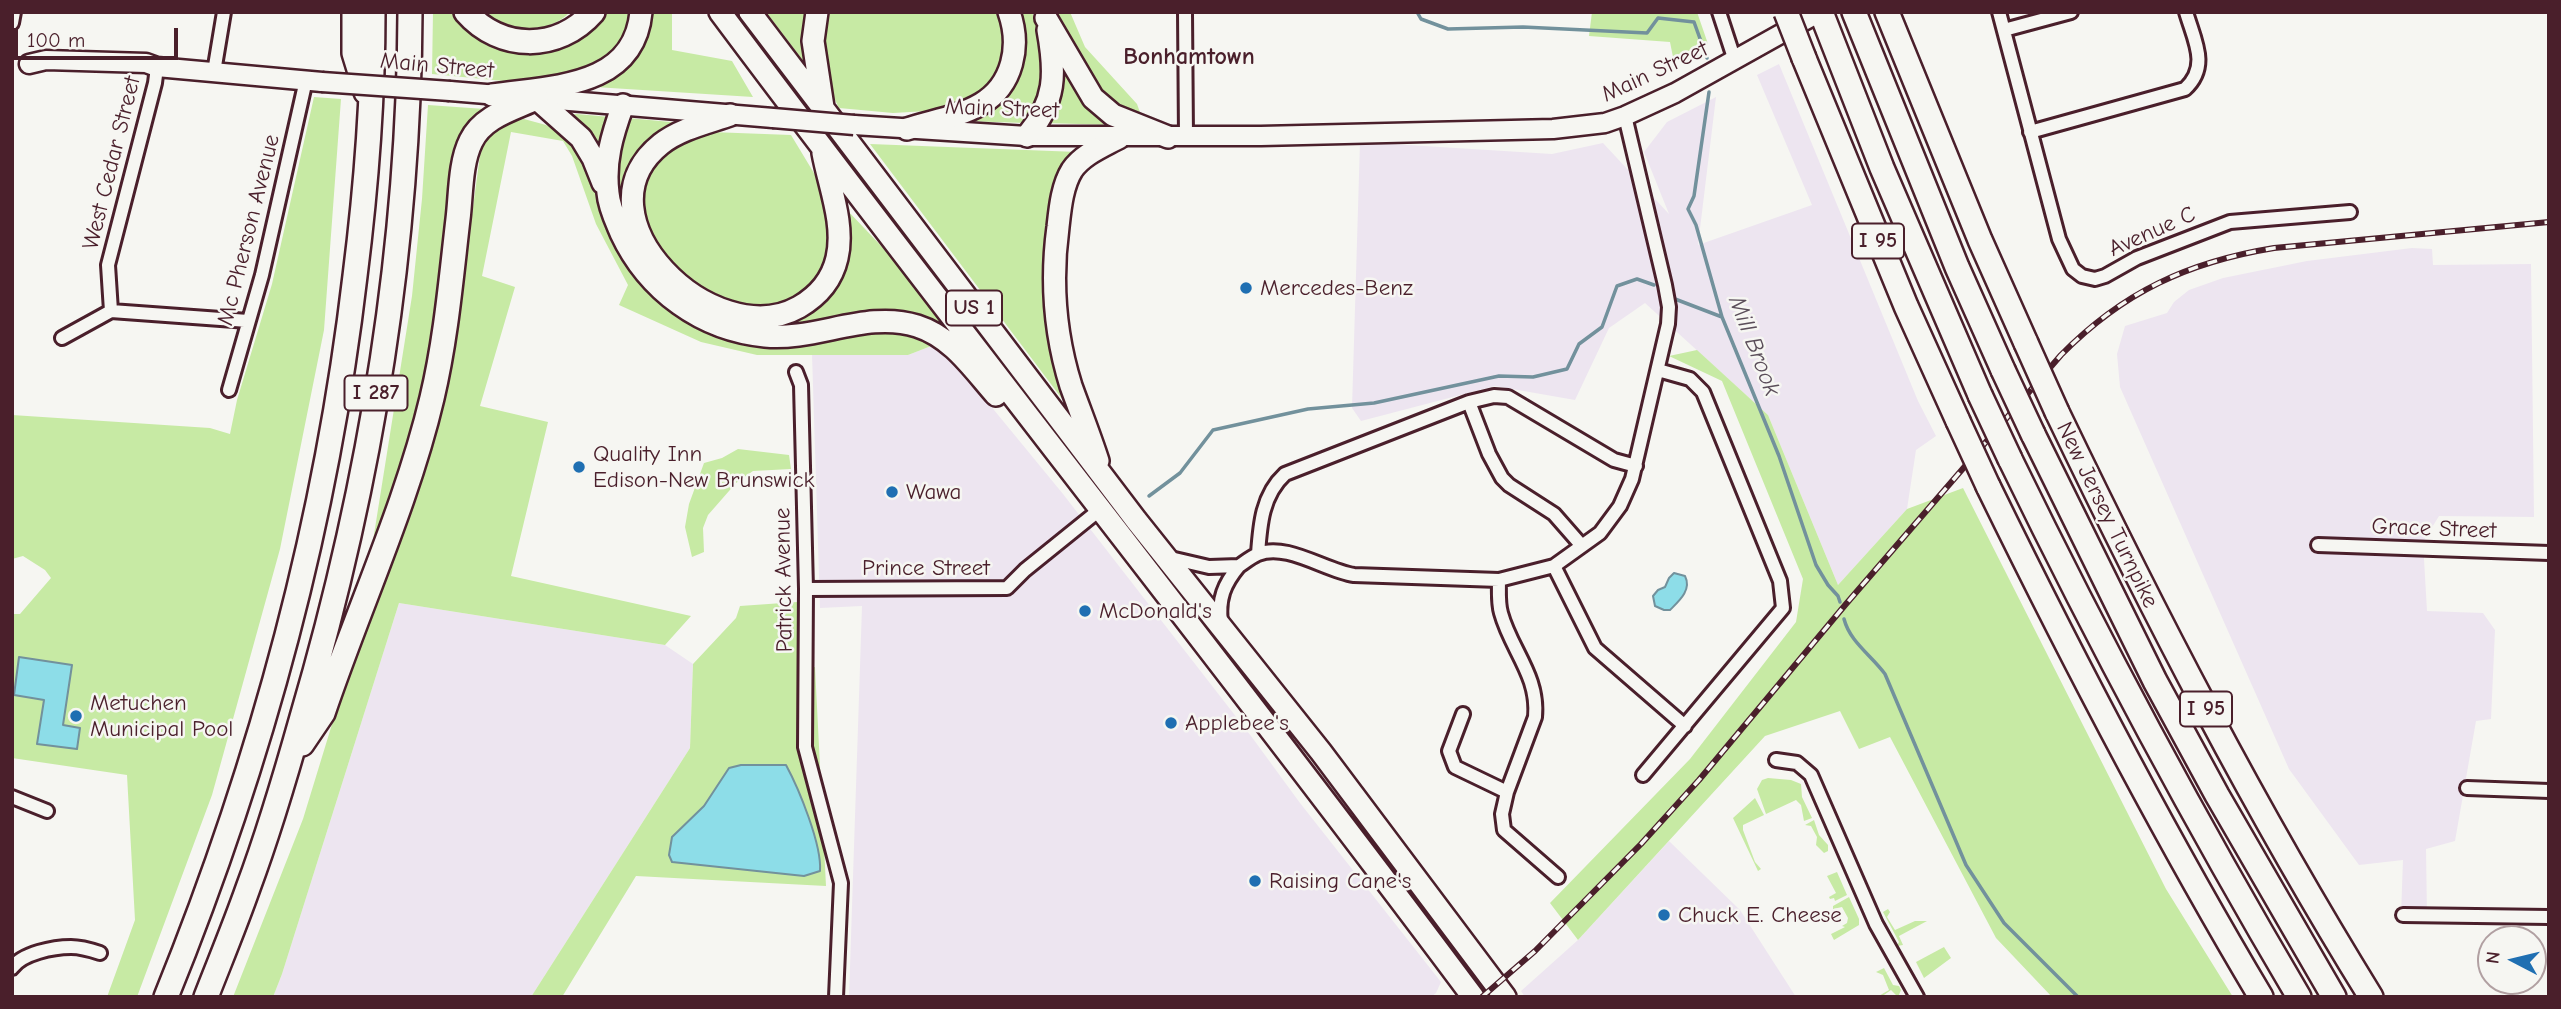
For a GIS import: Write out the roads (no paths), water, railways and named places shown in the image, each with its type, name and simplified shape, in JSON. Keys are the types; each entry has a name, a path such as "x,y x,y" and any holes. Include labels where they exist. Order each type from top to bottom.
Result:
{"highway":[{"path":"354,12 354,53 370,108"},
{"name":"I 287","path":"166,997 213,875 254,753 304,567 325,468 347,341 358,250 370,108 373,12"},
{"name":"I 287","path":"206,997 248,887 288,765 338,582 364,461 389,307 407,118 410,12"},
{"path":"466,12 485,30 498,37 533,43 550,40 568,32 593,12"},
{"path":"492,95 583,81 605,72 627,51 638,30 641,12"},
{"name":"US 1","path":"720,12 1023,410 1326,799 1473,997"},
{"name":"US 1","path":"750,12 1106,480 1321,752 1505,997"},
{"path":"817,12 813,41 824,112"},
{"path":"907,129 972,109 992,97 1007,77 1014,54 1014,25 1009,12"},
{"name":"I 95","path":"1786,12 1900,294 1988,486 2119,744 2261,997"},
{"name":"I 95","path":"1820,12 1882,168 2010,459 2130,698 2229,878 2299,997"},
{"name":"New Jersey Turnpike","path":"1887,12 2025,343 2125,555 2183,667 2304,885 2371,997"},
{"path":"1044,15 1093,98 1113,115 1177,137"},
{"path":"1027,136 1039,122 1054,79 1053,57 1044,15"},
{"name":"New Jersey Turnpike","path":"1857,20 1952,254 2033,434 2168,704 2223,806 2334,997"},
{"path":"288,765 323,713 417,454 435,383 444,332 470,142 489,120 536,99 581,138 593,158 620,230 639,267 664,293 699,317 735,331 767,337 884,321 920,326 950,343 1004,406 1023,410"},
{"path":"608,194 609,144 623,105"},
{"path":"730,115 678,133 652,152 638,172 634,184 633,210 645,244 661,267 692,293 730,313 763,317 792,311 817,294 832,273 839,242 837,214 822,147"},
{"path":"1106,480 1064,359 1056,308 1055,262 1064,190 1073,170 1092,153 1120,137"}],"main road":[{"name":"Main Street","path":"20,64 43,69 145,73 157,67 854,125 1027,136 1177,137 1553,129 1605,123 1625,116 1735,61 1820,12"}],"street":[{"path":"12,23 14,12"},
{"path":"214,72 224,12"},
{"path":"1177,137 1185,12"},
{"path":"1719,12 1735,61"},
{"name":"Avenue C","path":"1999,12 2065,257 2082,276 2095,279 2105,276 2137,258 2230,222 2350,212"},
{"path":"2004,30 2071,12"},
{"path":"2030,132 2185,89 2193,82 2198,71 2199,57 2186,12"},
{"name":"West Cedar Street","path":"111,311 108,265 157,67"},
{"name":"Mc Pherson Avenue","path":"229,390 314,81"},
{"path":"1222,630 1219,610 1221,594 1228,579 1239,566 1258,554 1276,552 1301,556 1335,572 1354,575 1499,580 1554,566 1600,533 1627,493 1636,466 1668,324 1669,307 1625,116"},
{"path":"62,338 111,311 248,321"},
{"path":"1643,775 1783,608 1780,581 1703,392 1690,379 1658,370"},
{"name":"Patrick Avenue","path":"796,372 801,385 806,589 805,747 841,883 836,997"},
{"path":"1258,554 1261,520 1266,501 1285,474 1469,402 1494,396 1508,397 1614,460 1636,466"},
{"path":"1469,402 1489,454 1502,478 1508,485 1554,514 1582,546"},
{"path":"1101,509 1107,502 1106,480"},
{"name":"Prince Street","path":"806,589 1007,589 1025,570 1101,509"},
{"name":"Grace Street","path":"2318,545 2549,554"},
{"path":"1166,557 1209,567 1239,566"},
{"path":"1554,566 1595,648 1685,726"},
{"path":"1499,580 1502,616 1530,674 1536,705 1531,729 1507,792 1502,814 1504,830 1559,877"},
{"path":"1463,714 1448,751 1455,767 1507,792"},
{"path":"1776,761 1797,763 1811,775 1876,924 1917,997"},
{"path":"2467,788 2549,790"},
{"path":"12,797 47,811"},
{"path":"2403,915 2549,918"},
{"path":"12,968 20,958 64,948 82,948 100,953"}],"water":[{"path":"1674,573 1685,576 1686,591 1670,610 1664,610 1655,606 1653,596 1665,587"},
{"path":"19,657 72,665 63,725 80,728 77,749 37,744 44,700 14,695"},
{"path":"741,765 786,765 814,832 820,871 804,876 672,862 669,855 672,837 704,806 729,768"}],"waterway":[{"name":"Mill Brook","path":"1417,12 1421,19 1448,29 1523,27 1647,33 1658,18 1694,22 1707,58"},
{"name":"Mill Brook","path":"1709,92 1694,196 1688,209 1696,225 1722,317 1779,456 1816,565 1840,602"},
{"path":"1149,496 1180,473 1213,430 1308,409 1374,403 1499,376 1533,377 1567,369 1579,344 1602,327 1617,286 1637,279 1654,285"},
{"path":"1675,299 1722,317"},
{"name":"Mill Brook","path":"1844,619 1851,635 1885,674 1966,865 2004,923 2078,997"}],"railway":[{"path":"1482,997 1535,951 1641,844 1699,780 1846,604 2061,355 2108,314 2158,283 2185,271 2243,254 2274,248 2549,222"}],"place":[{"name":"Mercedes-Benz","path":"1246,288"},
{"name":"Quality Inn Edison-New Brunswick","path":"579,467"},
{"name":"Wawa","path":"892,492"},
{"name":"McDonald's","path":"1085,611"},
{"name":"Metuchen Municipal Pool","path":"76,716"},
{"name":"Applebee's","path":"1171,723"},
{"name":"Raising Cane's","path":"1255,881"},
{"name":"Chuck E. Cheese","path":"1664,915"}],"district":[{"name":"Bonhamtown","path":"1189,57"}]}
